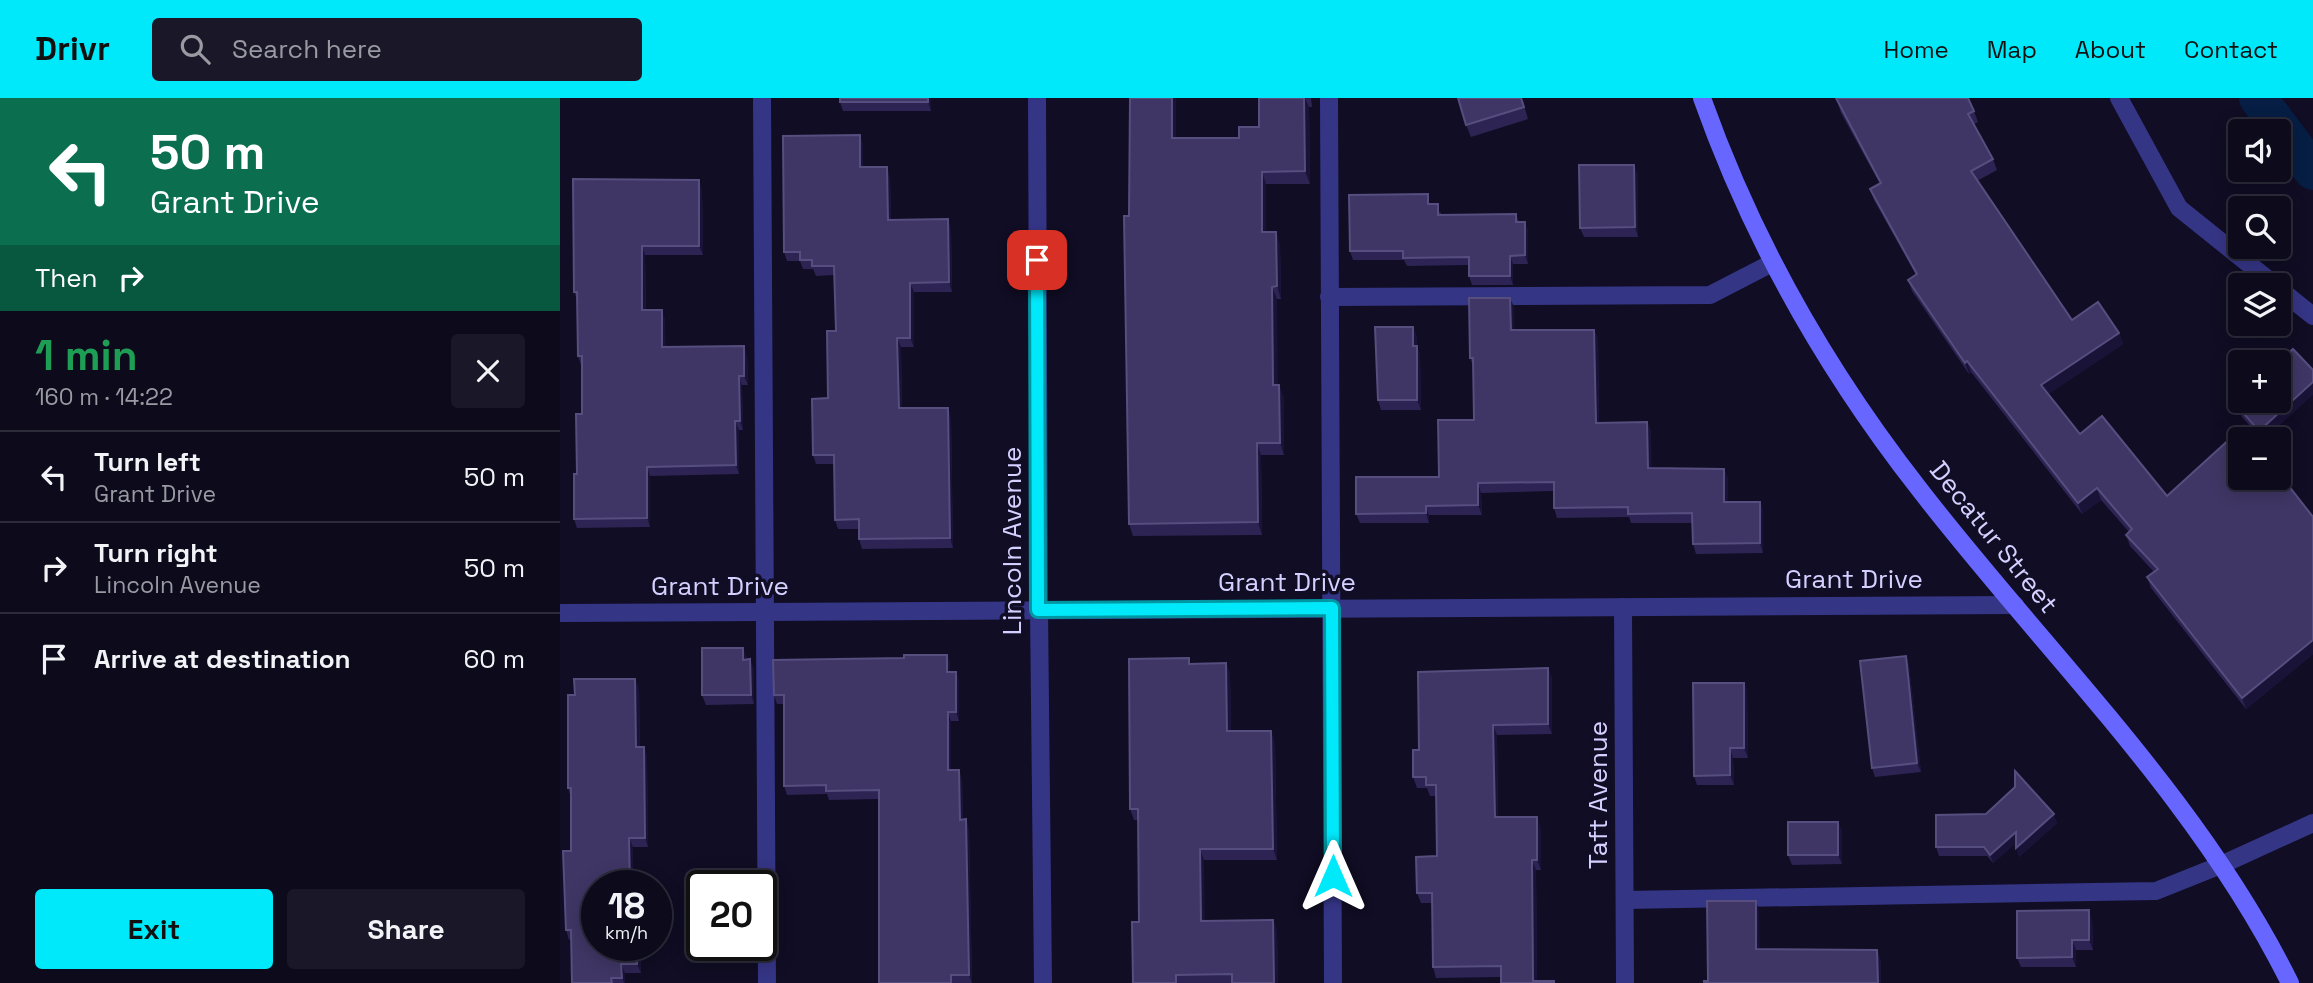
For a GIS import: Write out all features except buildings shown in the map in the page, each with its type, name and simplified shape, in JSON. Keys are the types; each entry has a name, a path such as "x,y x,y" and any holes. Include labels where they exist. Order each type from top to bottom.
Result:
{"street":[{"path":"762,98 766,983"},
{"name":"Lincoln Avenue","path":"1037,98 1038,610 1043,983"},
{"path":"1329,98 1334,983"},
{"name":"Decatur Street","path":"1702,98 1720,150 1772,263 1801,318 1851,398 1920,491 2176,801 2221,865 2290,983"},
{"path":"2119,98 2179,208 2260,273"},
{"path":"1329,297 1710,295 1772,263"},
{"path":"2291,298 2313,316"},
{"name":"Grant Drive","path":"560,613 2015,605"},
{"name":"Taft Avenue","path":"1623,607 1625,983"},
{"path":"1625,900 2156,891 2313,823"}],"waterway":[{"path":"2258,98 2313,171"}],"route":[{"path":"1037,260 1038,610 1332,608 1333,876"}]}
